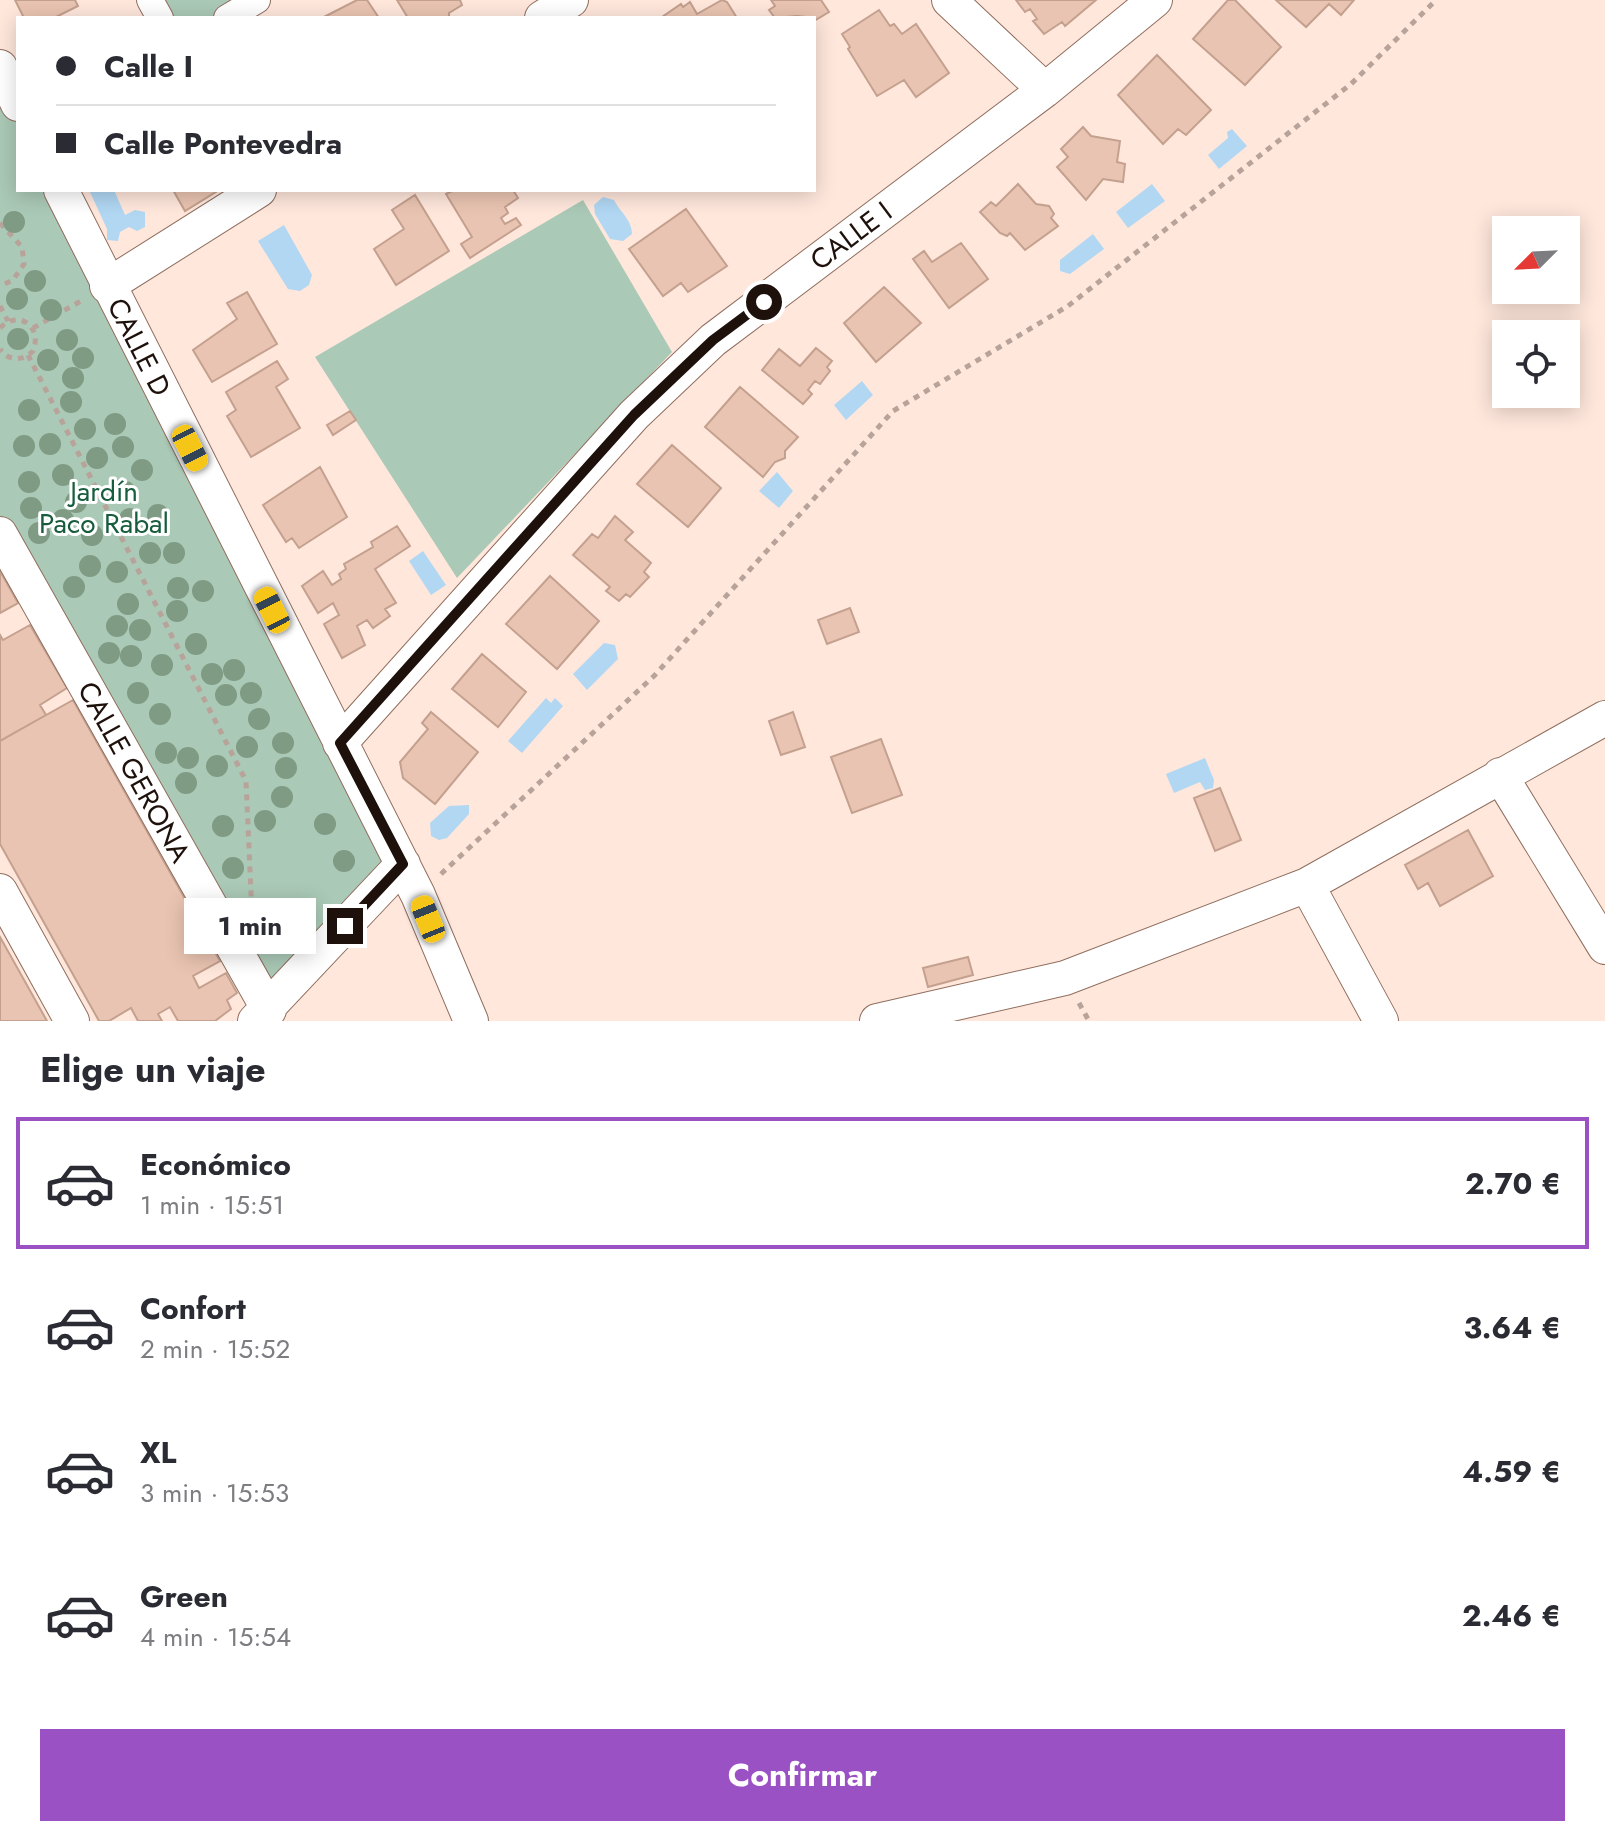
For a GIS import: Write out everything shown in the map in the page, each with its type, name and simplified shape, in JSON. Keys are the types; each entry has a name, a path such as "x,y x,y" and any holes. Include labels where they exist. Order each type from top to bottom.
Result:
{"street":[{"path":"230,16 257,0"},
{"path":"545,16 571,0"},
{"path":"949,0 1045,90"},
{"name":"CALLE I","path":"340,743 634,415 713,340 1045,90 1155,0"},
{"path":"0,67 16,100"},
{"name":"CALLE D","path":"62,192 403,864 471,1021"},
{"path":"107,286 256,192"},
{"name":"CALLE GERONA","path":"0,534 262,1015"},
{"path":"877,1021 1065,978 1307,885 1605,718"},
{"path":"1500,775 1605,947"},
{"path":"262,1015 403,864"},
{"path":"1307,885 1381,1021"},
{"path":"0,891 72,1021"}],"path":[{"path":"418,895 654,676 893,411 1068,306 1351,84 1436,0"},
{"path":"0,223 3,232 22,247 24,264 13,280 0,286"},
{"path":"33,328 107,286"},
{"path":"0,306 8,321"},
{"path":"0,328 8,321 20,319 33,328 36,344 28,355 15,359 0,349"},
{"path":"0,363 6,355"},
{"path":"28,355 246,781 253,924"}],"green space":[{"path":"150,0 257,0 230,16 159,16"},
{"name":"Jardín Paco Rabal","path":"0,67 16,100 16,192 62,192 403,864 269,1010 0,534"},
{"path":"583,200 672,352 457,578 315,357"}],"water":[{"path":"1232,129 1247,146 1219,169 1208,155 1228,138 1227,132"},
{"path":"1152,184 1165,201 1128,228 1116,212"},
{"path":"90,192 115,192 125,215 135,210 145,212 145,227 137,231 129,227 120,232 118,241 107,240 107,229"},
{"path":"603,197 614,200 630,224 632,234 623,241 610,239 595,214 594,205"},
{"path":"284,225 312,275 309,285 300,291 288,289 258,241"},
{"path":"1093,234 1104,249 1070,274 1060,271 1060,260"},
{"path":"862,381 873,395 846,420 834,405"},
{"path":"777,472 793,491 779,508 759,491"},
{"path":"423,551 446,585 431,595 409,561"},
{"path":"604,643 615,645 618,659 587,690 573,674"},
{"path":"546,698 551,703 555,698 563,706 522,753 508,741"},
{"path":"1205,758 1214,780 1213,788 1205,790 1200,782 1174,793 1166,774"},
{"path":"469,805 469,814 447,838 439,840 431,836 430,823 449,806"}],"building":[{"path":"15,0 75,0 78,6 58,16 23,16"},
{"path":"357,0 367,0 378,16 326,16"},
{"path":"397,0 460,0 462,5 449,16 407,16"},
{"path":"722,0 727,2 736,16 663,16 681,4 683,7 690,2 697,14"},
{"path":"771,0 821,0 829,12 816,20 816,16 774,16 769,10 775,6"},
{"path":"1016,0 1096,0 1065,26 1062,22 1044,34 1033,21 1037,19 1030,9 1025,12"},
{"path":"1228,0 1235,0 1281,47 1245,85 1193,39"},
{"path":"1276,0 1354,0 1341,15 1329,4 1306,27"},
{"path":"879,10 890,26 894,24 902,34 916,24 949,73 916,97 904,80 877,96 848,49 850,47 842,34"},
{"path":"1157,55 1211,110 1186,135 1178,129 1163,144 1118,95"},
{"path":"1083,127 1091,136 1120,141 1117,162 1125,164 1123,182 1103,179 1086,200 1057,167 1068,157 1061,149"},
{"path":"1018,184 1036,204 1049,206 1054,214 1051,218 1058,226 1025,250 1010,233 1007,236 1000,233 980,212 991,202 996,206"},
{"path":"174,192 216,192 185,211"},
{"path":"514,192 518,198 505,207 508,213 501,218 505,224 516,218 521,225 470,258 461,244 472,237 446,194"},
{"path":"415,195 449,251 396,285 374,249 404,229 392,210"},
{"path":"686,209 727,266 688,292 681,283 663,296 629,249"},
{"path":"961,243 988,279 949,308 913,259 924,251 932,262"},
{"path":"884,287 921,323 876,362 844,323"},
{"path":"247,292 277,344 212,382 193,350 237,319 227,303"},
{"path":"816,348 832,361 827,367 830,371 820,384 815,381 808,390 812,394 803,404 762,370 779,349 800,366"},
{"path":"277,361 288,379 276,387 300,428 251,457 227,416 236,410 226,392"},
{"path":"740,387 798,437 785,451 785,458 775,462 763,477 705,427"},
{"path":"350,411 356,420 333,435 327,425"},
{"path":"672,445 721,488 688,527 637,484"},
{"path":"320,467 347,517 299,548 292,538 286,542 263,505"},
{"path":"615,516 633,532 625,540 651,563 644,572 649,577 630,597 626,594 619,601 606,591 610,587 573,555 592,534 598,538"},
{"path":"397,526 410,546 375,569 396,603 385,609 390,616 373,628 367,620 357,626 365,645 342,658 324,624 339,615 333,603 318,613 302,586 323,571 332,585 341,579 339,574 346,569 344,564 373,547 371,542"},
{"path":"0,571 18,603 0,613"},
{"path":"550,576 599,621 557,669 506,624"},
{"path":"850,608 859,632 827,644 818,620"},
{"path":"30,625 67,688 40,705 46,715 0,741 0,635 3,640"},
{"path":"482,654 526,692 498,727 452,689"},
{"path":"73,700 220,961 193,976 199,988 226,973 237,993 227,1000 231,1009 215,1021 178,1021 170,1007 158,1014 162,1021 138,1021 131,1008 109,1021 99,1021 0,844 0,741"},
{"path":"431,712 478,752 435,804 403,778 400,762 428,729 422,723"},
{"path":"793,712 805,747 781,755 769,721"},
{"path":"881,739 902,795 852,813 831,757"},
{"path":"1220,788 1241,840 1215,851 1194,798"},
{"path":"1468,830 1493,876 1440,906 1428,883 1418,889 1405,865"},
{"path":"0,937 47,1021 0,1021"},
{"path":"968,957 973,975 928,987 923,968"}],"route":[{"path":"345,926 403,864 340,743 634,415 713,340 764,302"}]}
